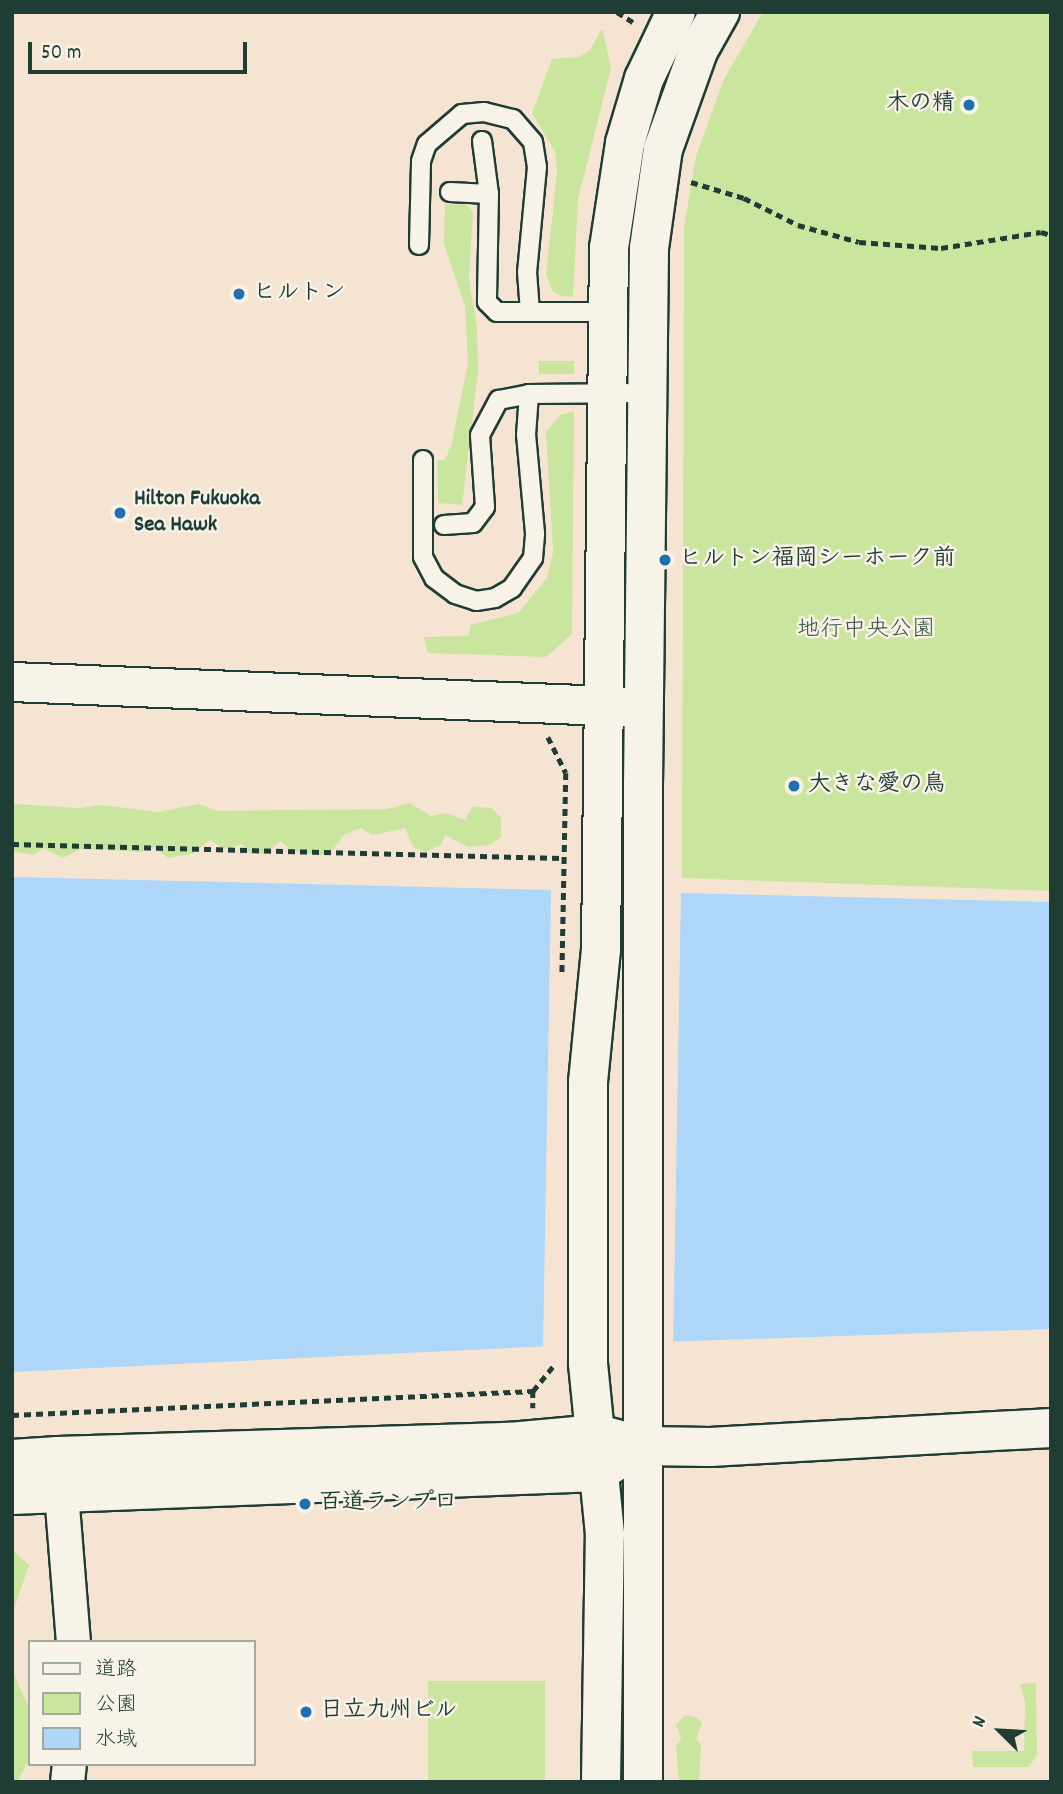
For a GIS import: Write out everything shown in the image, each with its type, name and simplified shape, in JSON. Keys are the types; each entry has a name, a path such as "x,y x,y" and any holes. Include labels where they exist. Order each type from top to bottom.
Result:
{"main road":[{"path":"643,1782 644,708 626,393 607,312 613,202 625,143 645,79 676,12"},
{"path":"601,1782 605,1535 598,1434 572,1363 588,1082 601,950 606,704 626,393 646,309 655,185 682,90 720,12"},
{"path":"12,682 547,700 644,708"},
{"path":"12,1494 60,1475 598,1434 643,1446 710,1447 1051,1428"},
{"path":"12,1459 60,1475 599,1472 643,1446"}],"street":[{"path":"60,1475 74,1640"}],"lane":[{"path":"419,245 421,161 427,144 461,114 496,114 524,126 533,142 537,167 527,272 530,313"},
{"path":"482,141 489,194 487,302 497,312 607,312 646,309"},
{"path":"450,192 489,194"},
{"path":"444,525 473,523 485,507 480,435 499,400 529,394 626,393"},
{"path":"423,460 423,557 434,578 455,594 475,601 495,598 512,589 533,558 526,435 529,394"}],"path":[{"path":"617,12 641,26"},
{"path":"655,185 696,182 744,198 798,225 859,242 941,248 1041,232 1051,236"},
{"path":"547,700 548,740 566,773 562,886"},
{"path":"12,844 563,858"},
{"path":"12,1415 533,1391 572,1363"}],"green space":[{"name":"地行中央公園","path":"763,12 1051,12 1051,891 682,878 684,228 696,156 724,79"},
{"path":"602,28 611,68 578,199 573,297 561,296 553,292 546,275 557,172 555,152 532,113 552,59 579,57 590,50"},
{"path":"445,204 467,205 473,213 469,279 477,326 478,373 462,505 438,503 437,460 445,460 451,446 468,364 465,306 444,244"},
{"path":"539,361 574,361 574,374 539,374"},
{"path":"574,411 572,634 546,657 428,653 424,637 469,636 470,625 518,613 547,578 553,552 546,432 560,415"},
{"path":"410,803 431,816 446,813 465,820 472,807 492,808 501,818 501,837 490,845 468,847 445,835 441,845 426,852 413,847 405,828 373,835 361,828 344,835 331,852 321,855 292,851 281,841 264,854 250,854 242,844 224,849 210,840 194,853 168,858 154,847 140,852 81,849 63,858 43,848 34,855 12,851 12,804 80,808 102,805 158,812 199,804 218,811 387,809"},
{"path":"12,1550 29,1565 12,1615"},
{"path":"12,1671 28,1705 28,1761 18,1781 12,1782"},
{"path":"428,1681 545,1681 545,1782 428,1782"},
{"path":"1036,1683 1037,1755 1029,1767 973,1767 972,1751 1024,1751 1025,1702 1020,1684"},
{"path":"685,1715 698,1718 702,1724 696,1739 701,1745 699,1782 679,1782 676,1746 681,1738 676,1725"}],"water":[{"path":"12,877 1051,902 1051,1329 571,1345 12,1372"}],"pier":[{"path":"551,890 681,892 673,1348 543,1346"}],"place":[{"name":"木の精","path":"969,105"},
{"name":"ヒルトン","path":"239,294"},
{"name":"Hilton Fukuoka Sea Hawk","path":"120,513"},
{"name":"ヒルトン福岡シーホーク前","path":"665,560"},
{"name":"大きな愛の鳥","path":"794,786"},
{"name":"百道ランプ口","path":"305,1504"},
{"name":"日立九州ビル","path":"306,1712"}]}
